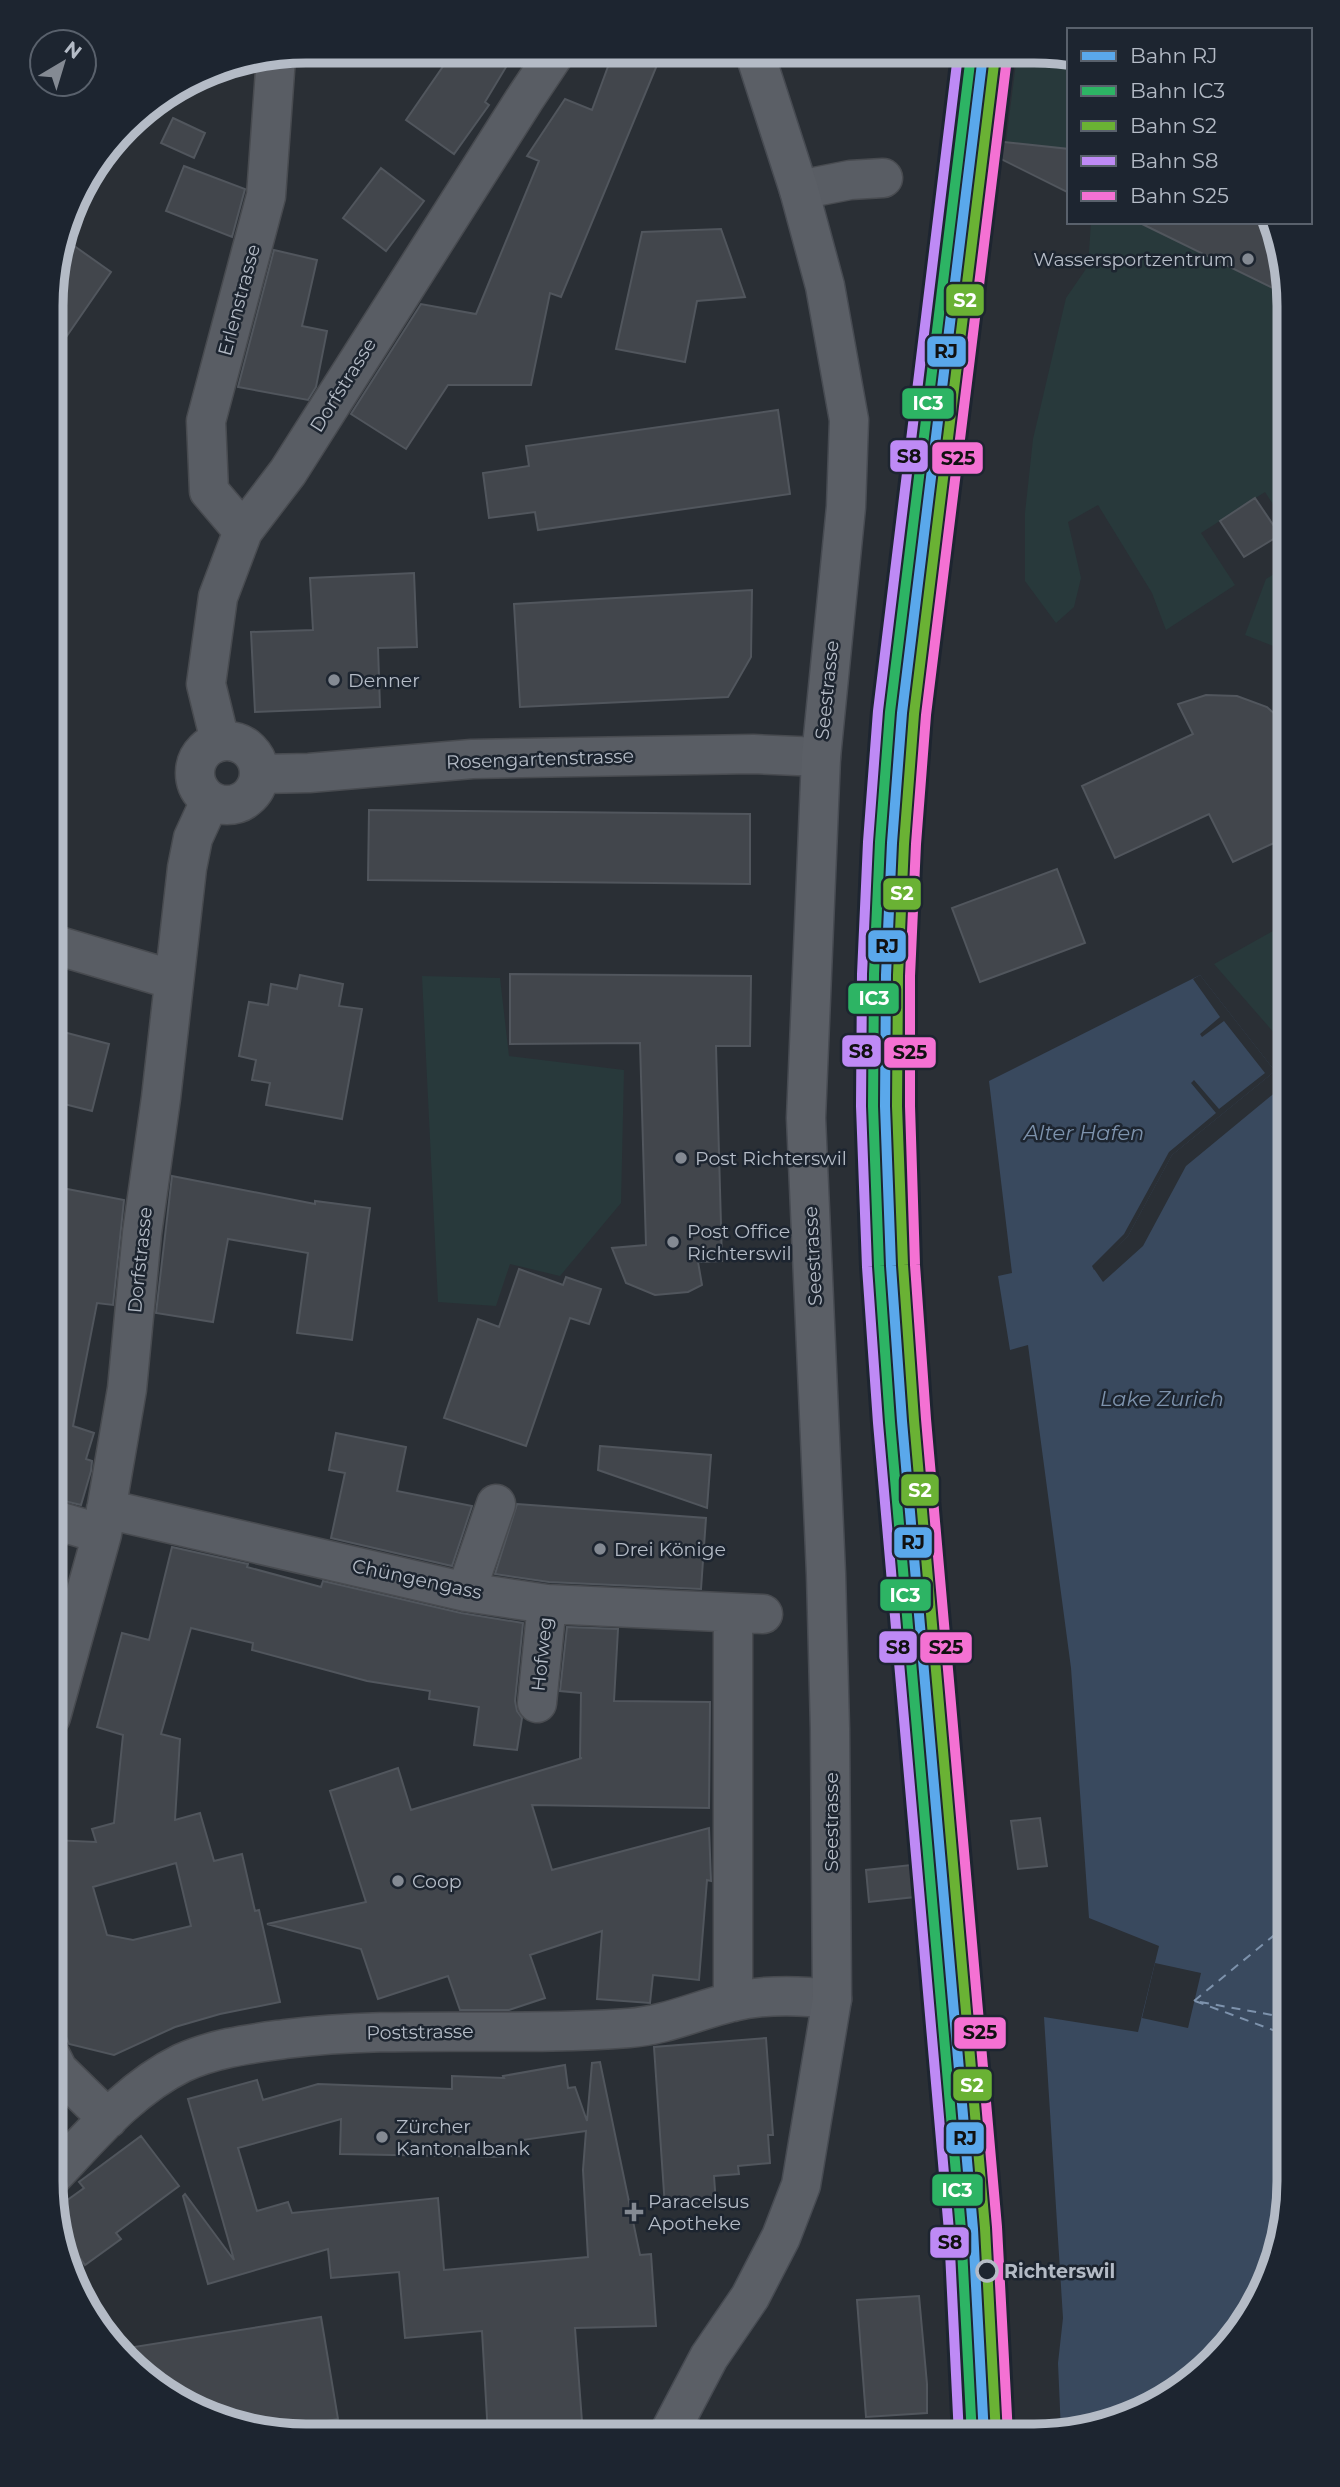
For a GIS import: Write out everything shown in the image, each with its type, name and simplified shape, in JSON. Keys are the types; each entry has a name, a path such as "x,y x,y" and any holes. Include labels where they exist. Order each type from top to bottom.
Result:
{"main road":[{"name":"Seestrasse","path":"673,2424 709,2357 750,2297 781,2238 802,2185 832,1999 826,1574 806,1118 821,757 846,507 849,420 825,286 799,190 758,63"}],"street":[{"name":"Dorfstrasse","path":"220,741 206,684 218,597 243,531 288,472 548,63"},
{"name":"Erlenstrasse","path":"243,531 209,491 206,421 266,196 275,65"},
{"path":"799,190 850,180 883,178"},
{"path":"220,741 240,743 254,755 260,774 251,795 232,806 221,805 210,801 197,787 195,767 204,751 220,741"},
{"name":"Rosengartenstrasse","path":"260,774 309,773 472,759 753,754 821,757"},
{"name":"Dorfstrasse","path":"63,1673 104,1521 127,1389 142,1233 187,868 193,838 210,801"},
{"path":"63,947 174,980"},
{"path":"466,1592 496,1504"},
{"name":"Chüngengass","path":"63,1519 104,1521 466,1592 547,1604 748,1613 733,2002"},
{"name":"Hofweg","path":"537,1703 547,1604"},
{"name":"Poststrasse","path":"63,2166 128,2098 181,2063 229,2046 331,2033 592,2031 641,2027 733,2002 785,1995 832,1999"},
{"path":"63,2075 108,2119"}],"shaded area":[{"path":"1016,63 1067,65 1067,149 1006,142"},
{"path":"1091,224 1142,224 1276,290 1277,510 1265,492 1201,533 1235,585 1166,630 1152,593 1098,505 1068,522 1081,578 1074,607 1056,623 1025,581 1025,513 1033,439 1066,298 1088,266"},
{"path":"1277,572 1277,647 1245,635 1266,579"},
{"path":"1277,929 1277,1036 1214,964"},
{"path":"422,976 500,978 509,1056 624,1070 621,1203 560,1276 510,1264 496,1306 438,1302"}],"water":[{"name":"Lake Zurich","path":"1200,975 1275,1071 1172,1155 1128,1236 1094,1269 1103,1282 1143,1246 1186,1166 1277,1091 1276,2197 1272,2229 1259,2274 1244,2303 1227,2329 1206,2353 1182,2374 1142,2399 1112,2411 1061,2422 1058,2363 1063,2318 1044,2017 1138,2032 1159,1946 1089,1918 1071,1668 1028,1345 1010,1350 998,1276 1012,1273 989,1081"}],"pier":[{"path":"1200,975 1275,1071 1172,1155 1128,1236 1094,1270 1092,1266 1124,1234 1169,1152 1216,1113 1191,1083 1194,1080 1219,1109 1265,1073 1224,1021 1202,1037 1200,1034 1220,1017 1193,979"},
{"path":"1155,1963 1201,1973 1188,2028 1142,2018"}],"building":[{"path":"445,63 508,63 485,102 489,105 454,154 406,120"},
{"path":"609,63 658,63 561,297 550,293 531,385 448,385 406,449 351,414 421,304 476,314 539,161 527,156 565,99 592,110"},
{"path":"173,118 205,133 194,158 161,143"},
{"path":"966,138 1067,149 1067,192 965,141"},
{"path":"184,166 245,189 232,237 166,211"},
{"path":"381,168 424,201 386,251 343,218"},
{"name":"Wassersportzentrum","path":"1142,224 1262,224 1272,258 1276,290"},
{"path":"721,229 745,297 697,301 685,362 616,349 642,232"},
{"path":"71,244 111,272 63,342 65,274"},
{"path":"274,250 317,260 302,326 327,331 316,387 308,400 238,387"},
{"path":"778,410 790,494 538,530 535,512 489,518 483,473 529,466 526,446"},
{"path":"1255,498 1277,530 1277,537 1244,557 1220,521"},
{"path":"414,573 417,647 378,648 380,707 255,712 251,632 313,630 310,578"},
{"path":"752,590 751,657 728,697 520,707 514,604"},
{"path":"1206,695 1237,696 1267,707 1277,716 1277,842 1233,862 1209,814 1115,858 1082,786 1193,734 1178,704"},
{"path":"369,810 750,814 750,884 368,880"},
{"path":"1057,869 1085,943 980,982 952,908"},
{"path":"510,974 751,976 750,1046 716,1046 722,1261 698,1262 702,1285 688,1292 655,1295 626,1283 612,1248 646,1245 640,1043 510,1044"},
{"path":"300,975 343,984 339,1006 362,1009 342,1119 266,1105 270,1083 252,1080 256,1060 239,1056 249,1002 268,1005 271,984 297,989"},
{"path":"63,1032 109,1044 92,1111 63,1104"},
{"path":"172,1176 315,1204 315,1201 370,1208 352,1340 297,1333 308,1253 228,1239 213,1322 156,1313"},
{"path":"63,1188 124,1200 113,1305 97,1303 73,1426 94,1433 86,1459 92,1461 91,1471 81,1505 63,1501"},
{"path":"519,1269 563,1285 566,1277 601,1289 589,1324 570,1318 526,1446 444,1418 478,1319 499,1327"},
{"path":"336,1433 406,1447 397,1491 472,1506 452,1566 331,1538 345,1473 329,1470"},
{"path":"600,1446 711,1455 707,1508 598,1470"},
{"name":"Drei Könige","path":"517,1504 706,1518 701,1589 549,1582 495,1574"},
{"path":"172,1547 248,1564 247,1567 321,1587 323,1581 461,1613 523,1623 515,1701 522,1718 517,1750 474,1745 479,1707 429,1699 430,1691 367,1681 252,1650 253,1643 191,1628 161,1734 180,1739 175,1820 200,1813 214,1861 242,1854 255,1911 259,1910 280,2002 220,2014 175,2027 114,2055 69,2044 63,2029 63,1841 96,1842 92,1829 114,1823 123,1735 97,1727 122,1633 149,1640","holes":["176,1863 191,1926 133,1940 107,1935 93,1887"]},
{"path":"567,1627 618,1629 614,1701 710,1702 709,1808 532,1805 552,1870 709,1828 711,1881 707,1880 699,1980 653,1975 650,2003 597,1999 602,1931 530,1955 545,1998 509,2010 460,2010 448,1976 378,1999 361,1949 267,1924 366,1902 330,1791 398,1768 411,1810 582,1758 581,1693 560,1691"},
{"path":"1040,1818 1047,1866 1018,1869 1011,1821"},
{"path":"911,1865 915,1897 869,1902 866,1870"},
{"path":"766,2038 773,2135 768,2135 770,2163 738,2166 739,2174 714,2176 716,2204 665,2207 654,2047"},
{"path":"600,2062 640,2255 651,2254 656,2326 575,2328 582,2424 487,2424 482,2331 405,2338 399,2272 331,2278 328,2249 208,2284 183,2196 185,2194 234,2260 188,2099 257,2080 263,2100 318,2084 452,2089 452,2076 504,2078 503,2076 565,2065 568,2088 575,2087 587,2121 592,2063","holes":["341,2119 340,2154 500,2157 500,2154 522,2153 522,2140 586,2131 583,2170 588,2257 444,2270 438,2198 292,2213 288,2202 257,2211 238,2148"]},
{"path":"141,2136 179,2186 116,2233 121,2239 85,2265 73,2249 65,2213 64,2202 84,2188 79,2182"},
{"path":"919,2296 927,2413 866,2417 857,2300"},
{"path":"321,2317 338,2419 309,2424 274,2422 213,2406 158,2374 135,2354 134,2347"}],"ferry route":[{"path":"1194,2001 1276,1934"},
{"path":"1195,2001 1276,2031"},
{"path":"1200,2002 1276,2016"}],"rail line":[{"name":"S8","path":"957,63 878,711 862,974 861,1106 867,1267 878,1423 949,2231 958,2424"},
{"name":"IC3","path":"970,63 890,712 874,974 873,1106 879,1266 890,1422 961,2230 971,2424"},
{"name":"RJ","path":"982,63 902,713 886,975 885,1106 891,1266 902,1421 973,2229 983,2424"},
{"name":"S2","path":"994,63 914,714 898,975 897,1106 903,1265 914,1420 985,2228 995,2424"},
{"name":"S25","path":"1006,63 926,715 910,976 910,1106 915,1265 926,1419 997,2227 1007,2424"}],"place":[{"name":"Wassersportzentrum","path":"1248,259"},
{"name":"Denner","path":"334,680"},
{"name":"Post Richterswil","path":"681,1158"},
{"name":"Post Office Richterswil","path":"673,1242"},
{"name":"Drei Könige","path":"600,1549"},
{"name":"Coop","path":"398,1881"},
{"name":"Zürcher Kantonalbank","path":"382,2137"},
{"name":"Paracelsus Apotheke","path":"634,2212"},
{"name":"Richterswil","path":"987,2271"}],"water label":[{"name":"Alter Hafen","path":"1084,1132"}]}
